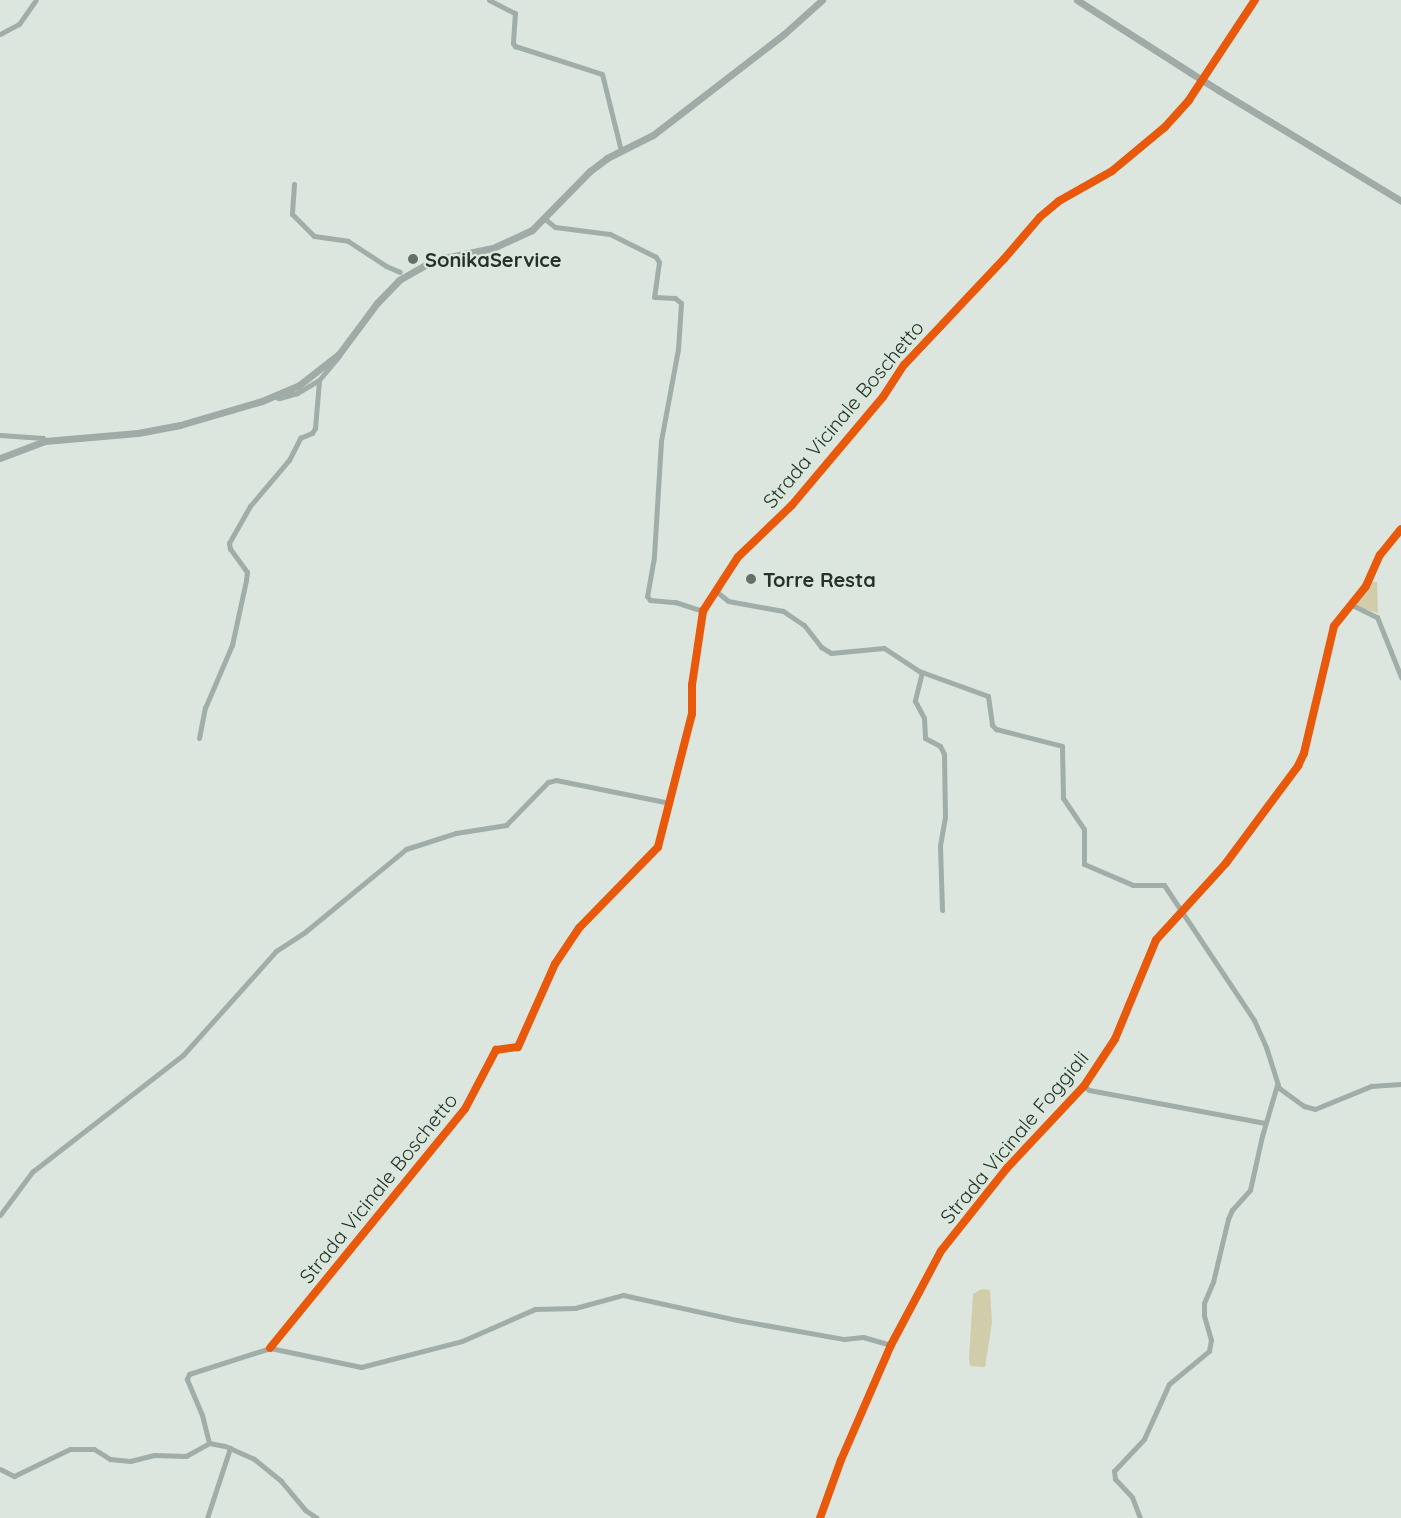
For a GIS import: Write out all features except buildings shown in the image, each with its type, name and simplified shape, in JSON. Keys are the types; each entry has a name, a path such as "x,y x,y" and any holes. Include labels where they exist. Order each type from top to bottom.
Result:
{"main road":[{"path":"0,458 45,441 165,429 274,396 309,379 339,354 384,295 411,271 445,256 503,244 532,230 545,219 573,185 607,158 643,141 677,117 784,34 822,0"},
{"path":"1077,0 1218,90 1401,201"}],"street":[{"path":"0,34 19,24 36,0"},
{"path":"489,0 515,12 513,43 518,49 602,74 621,151"},
{"name":"Strada Vicinale Boschetto","path":"270,1348 465,1109 496,1050 519,1047 555,964 579,928 658,847 692,714 692,685 703,611 745,548 799,497 883,397 904,365 1050,207 1112,171 1165,127 1189,100 1255,0"},
{"path":"294,184 291,214 308,227 314,236 348,241 400,272"},
{"path":"545,219 555,227 610,234 656,257 659,262 654,297 675,298 681,303 678,349 661,441 654,557 647,596 650,600 675,602 703,611"},
{"path":"274,396 279,398 297,393 319,380 339,354"},
{"path":"199,738 205,708 232,645 246,580 244,564 230,549 230,543 256,497 289,460 300,438 312,433 315,428 319,380"},
{"path":"0,435 43,438 45,441"},
{"name":"Strada Vicinale Foggiali","path":"820,1518 841,1460 891,1345 941,1251 1007,1167 1083,1086 1115,1039 1153,946 1182,910 1226,863 1298,766 1304,753 1334,626 1366,585 1380,555 1401,529"},
{"path":"717,592 728,601 783,611 804,625 827,651 884,648 922,672 988,696 992,725 996,729 1062,746 1063,798 1084,829 1084,864 1133,885 1161,884 1182,910 1254,1020 1266,1047 1277,1085 1265,1123 1250,1190 1232,1210 1228,1219 1213,1282 1204,1303 1204,1316 1211,1340 1209,1351 1169,1384 1144,1439 1114,1471 1115,1479 1132,1497 1140,1518"},
{"path":"1350,604 1377,617 1401,677"},
{"path":"922,672 915,701 924,718 925,738 940,746 944,754 945,817 940,846 942,910"},
{"path":"0,1215 32,1172 183,1055 276,951 305,932 406,849 456,833 506,825 548,782 556,780 670,802"},
{"path":"1277,1085 1304,1106 1315,1109 1371,1086 1401,1084"},
{"path":"1083,1086 1089,1090 1265,1123"},
{"path":"209,1443 202,1415 186,1379 189,1374 270,1348 361,1367 462,1341 535,1309 575,1308 623,1295 737,1320 844,1339 863,1337 891,1345"},
{"path":"0,1469 14,1476 70,1449 94,1449 110,1460 130,1461 154,1455 186,1456 209,1443 230,1448 254,1459 281,1481 305,1510 317,1518"},
{"path":"207,1518 230,1448"}],"shaded area":[{"path":"1370,582 1377,582 1378,613 1358,607 1355,603"},
{"path":"982,1289 990,1290 992,1323 985,1367 970,1366 969,1359 973,1294"}],"cycle path":[{"path":"270,1348 465,1109 496,1050 518,1047 555,964 579,928 658,847 692,714 692,685 703,611 738,557 792,505 883,397 904,365 1004,259 1040,217 1059,201 1112,171 1165,127 1189,100 1255,0"},
{"path":"820,1518 841,1460 891,1345 941,1251 1007,1168 1084,1086 1115,1039 1156,940 1226,863 1298,766 1304,753 1334,626 1366,586 1380,555 1401,529"}],"place":[{"name":"SonikaService","path":"413,259"},
{"name":"Torre Resta","path":"751,579"}]}
